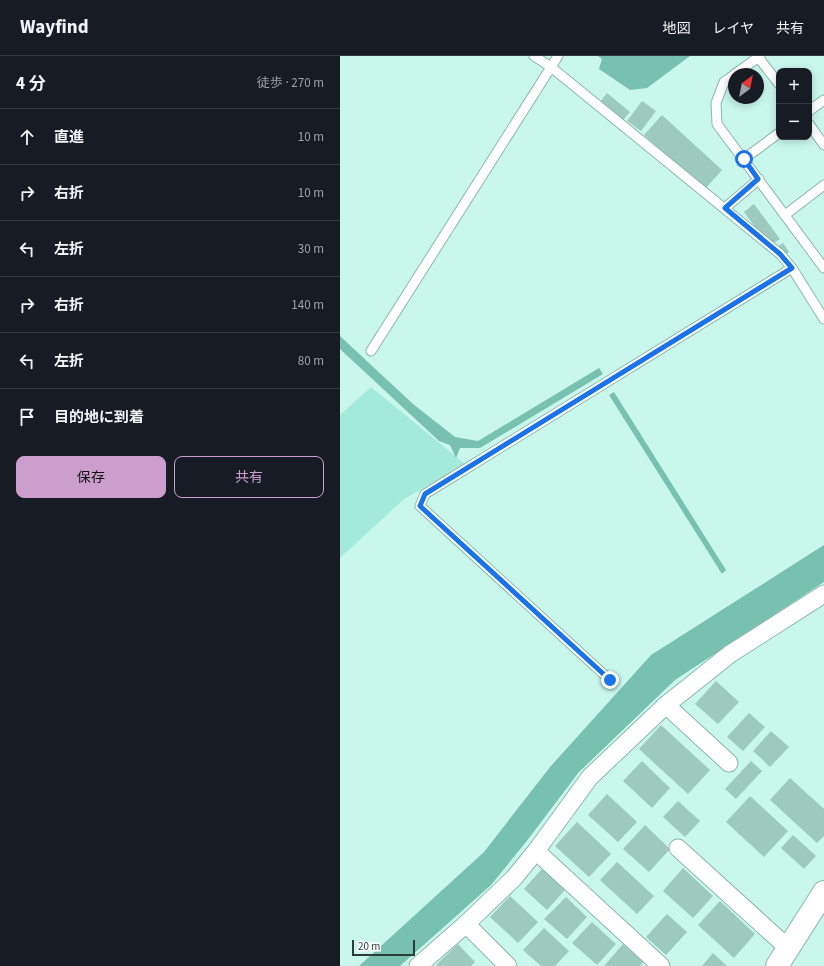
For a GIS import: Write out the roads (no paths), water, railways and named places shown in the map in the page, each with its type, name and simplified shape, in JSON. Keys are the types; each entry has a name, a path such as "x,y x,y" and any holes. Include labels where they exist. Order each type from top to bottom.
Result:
{"main road":[{"path":"782,957 824,892"}],"street":[{"path":"418,966 466,924 514,878 536,851 590,777 666,705 730,654 824,594"},
{"path":"666,705 729,763"},
{"path":"678,848 782,957"},
{"path":"536,851 661,966"},
{"path":"466,924 508,966"}],"lane":[{"path":"534,56 552,67 780,254 792,268 824,319"},
{"path":"372,351 558,56"},
{"path":"743,68 759,57 776,80"},
{"path":"728,79 724,82 716,103 717,124 824,268"},
{"path":"812,109 824,100"},
{"path":"812,128 824,145"},
{"path":"744,159 776,135"},
{"path":"725,208 758,179"},
{"path":"785,215 824,185"},
{"path":"610,680 420,506 425,494 792,268"}]}
